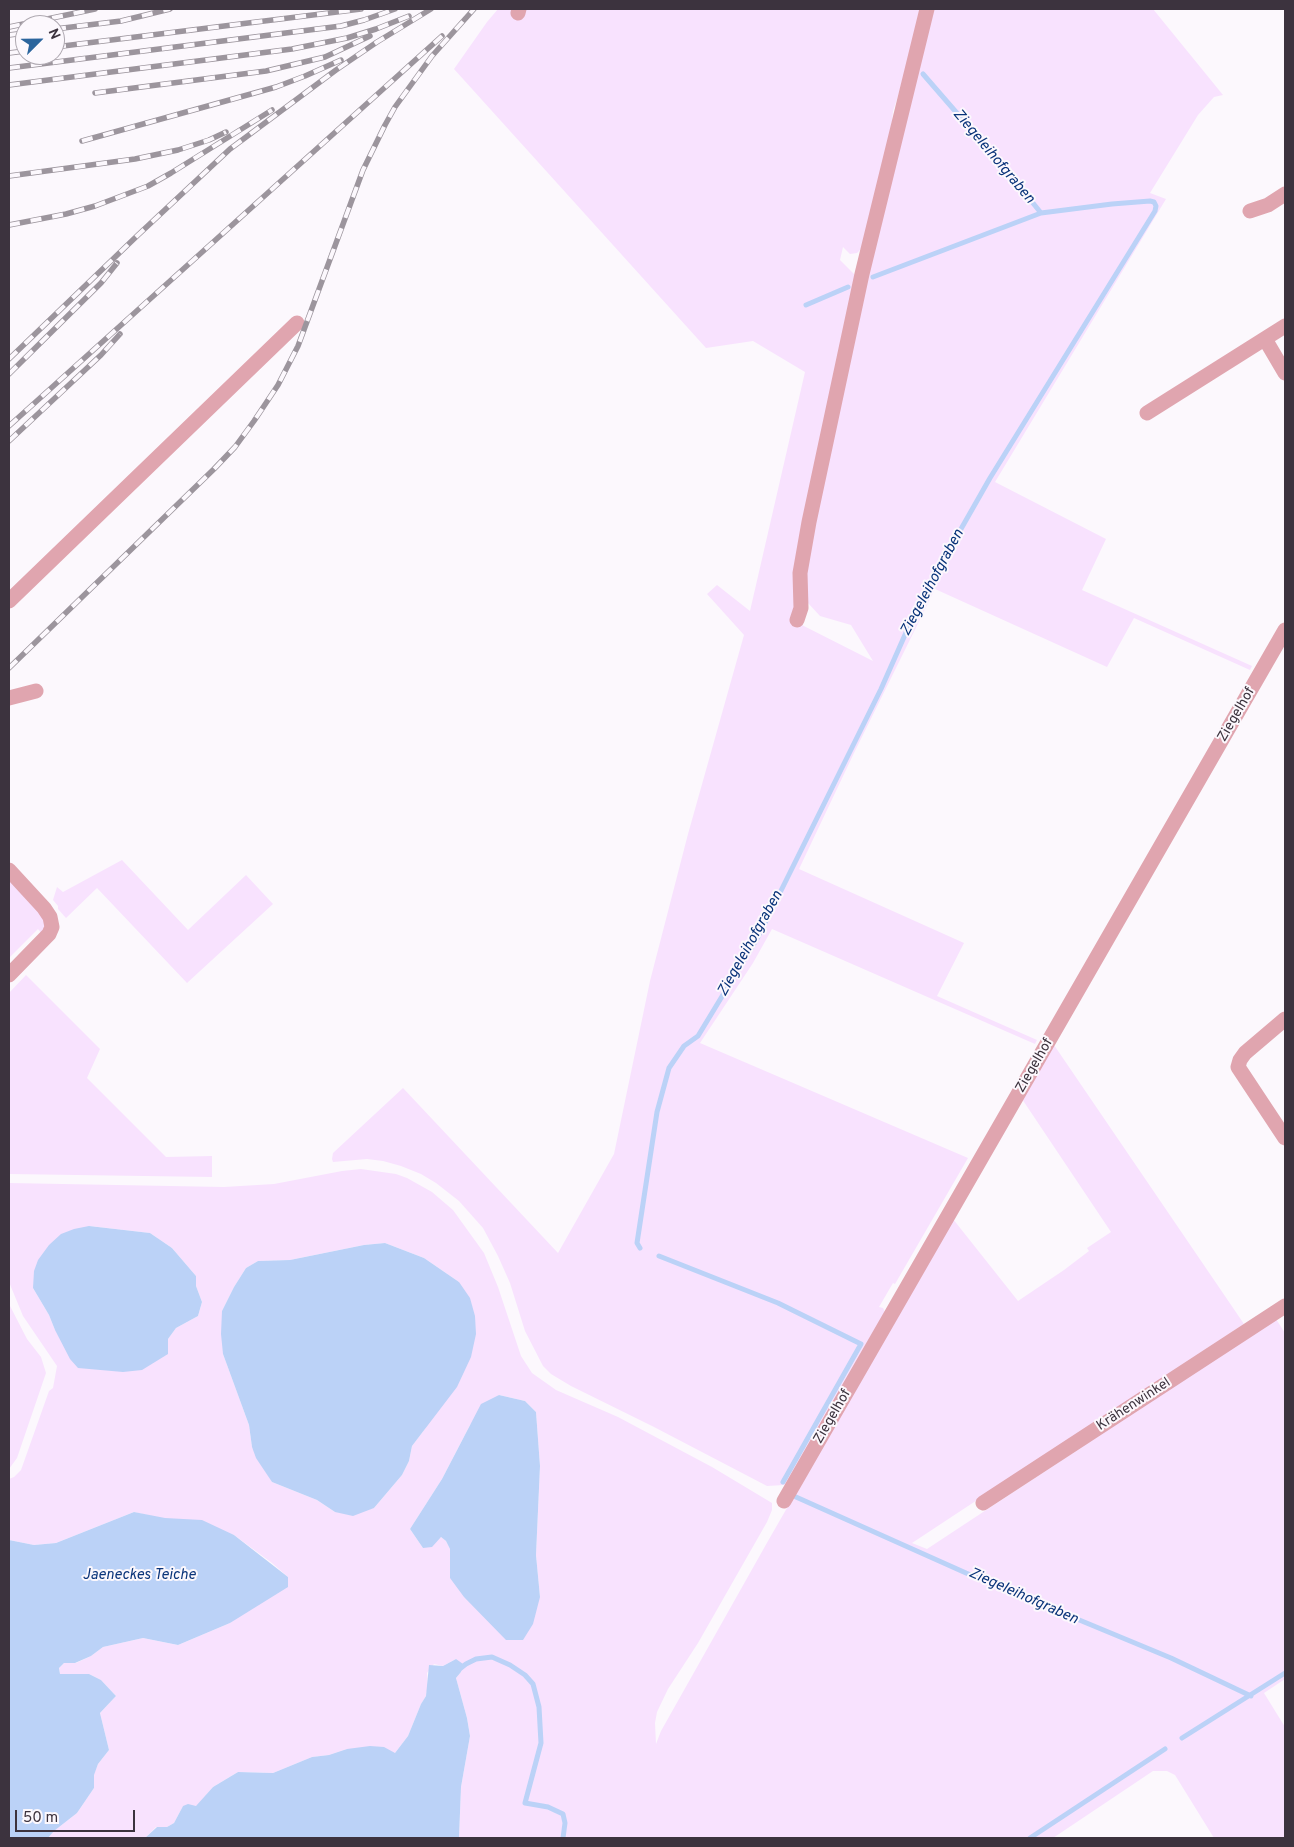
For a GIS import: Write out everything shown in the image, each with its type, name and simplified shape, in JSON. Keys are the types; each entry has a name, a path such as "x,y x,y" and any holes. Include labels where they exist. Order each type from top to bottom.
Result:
{"street":[{"path":"797,620 801,608 800,574 862,274 927,9"},
{"path":"1250,211 1268,205 1285,194"},
{"path":"9,601 297,323"},
{"path":"1147,413 1285,326"},
{"path":"1264,339 1285,373"},
{"name":"Ziegelhof","path":"784,1501 1285,630"},
{"path":"9,698 36,690"},
{"path":"9,870 44,908 50,918 52,927 49,934 9,975"},
{"path":"1285,1019 1245,1053 1238,1067 1285,1138"},
{"name":"Krähenwinkel","path":"983,1503 1285,1306"}],"shaded area":[{"path":"498,9 922,9 893,111 890,140 862,248 857,253 850,254 843,247 840,260 857,277 795,607 790,619 873,661 851,625 820,616 808,603 804,577 868,276 933,9 1153,9 1223,95 1214,97 1198,115 1150,193 1166,199 995,482 1106,539 1082,590 1252,666 1250,670 1134,618 1107,667 935,589 799,869 964,943 937,996 1037,1040 1035,1044 772,929 753,963 700,1043 968,1158 895,1284 893,1283 879,1307 883,1308 886,1314 789,1482 784,1485 767,1486 551,1374 543,1366 525,1331 510,1283 498,1256 483,1228 459,1201 436,1183 421,1174 401,1166 367,1159 333,1162 332,1159 333,1153 403,1088 558,1253 614,1154 650,981 688,834 744,635 707,594 717,585 750,611 805,372 753,341 706,348 454,69"},
{"path":"122,860 188,930 246,875 273,904 187,983 97,888 66,918 53,900 57,887 63,892"},
{"path":"9,880 47,919 42,934 38,929 9,958"},
{"path":"26,975 100,1049 87,1078 166,1157 212,1156 212,1177 9,1174 9,993"},
{"path":"1054,1045 1244,1324 912,1543 927,1549 1276,1319 1285,1333 1285,1679 1264,1693 1285,1727 1285,1838 1214,1838 1175,1775 1167,1771 1153,1771 1053,1838 459,1838 461,1787 470,1736 456,1678 461,1672 456,1659 443,1666 434,1664 427,1673 428,1686 426,1696 408,1736 395,1753 347,1749 329,1755 312,1757 273,1773 238,1772 213,1787 196,1807 183,1806 174,1823 167,1827 156,1827 145,1838 48,1838 77,1813 94,1788 93,1776 98,1764 109,1750 100,1713 116,1696 101,1680 89,1674 60,1674 59,1668 64,1663 76,1663 91,1656 103,1647 143,1638 178,1645 230,1623 288,1577 234,1535 134,1512 56,1543 34,1545 9,1540 9,1479 21,1470 49,1391 53,1388 57,1366 23,1316 9,1282 9,1183 224,1187 274,1184 361,1169 396,1174 407,1178 432,1192 453,1210 484,1253 498,1287 521,1356 532,1373 556,1390 618,1417 712,1467 772,1503 772,1510 767,1522 698,1643 668,1689 657,1712 655,1723 656,1744 661,1731 768,1541 953,1219 1018,1301 1064,1270 1089,1251 1087,1248 1111,1232 1022,1099","holes":["89,1226 150,1233 172,1248 196,1276 196,1286 202,1302 198,1316 176,1328 168,1339 167,1354 55,1330 49,1315 33,1288","385,1243 424,1258 459,1282 425,1429 412,1446 409,1461 402,1475 374,1508 335,1512 317,1500 272,1482 252,1447 249,1425 223,1354 222,1311 246,1268 258,1261 290,1260 364,1245","499,1395 525,1401 536,1412 540,1466 536,1555 540,1597 450,1578 450,1549 446,1541 441,1537 423,1548 410,1529 442,1479 470,1425"]},
{"path":"9,1304 27,1339 41,1357 46,1373 17,1458 9,1469"}],"water":[{"path":"89,1226 150,1233 172,1248 196,1276 196,1286 202,1302 198,1316 176,1328 168,1339 168,1354 142,1370 123,1372 78,1368 70,1359 49,1315 33,1288 34,1271 38,1260 49,1245 61,1234"},
{"path":"385,1243 424,1258 459,1282 470,1298 475,1316 476,1334 471,1357 457,1387 412,1446 409,1461 402,1475 374,1508 353,1516 335,1512 317,1500 272,1482 256,1458 252,1447 249,1425 223,1354 221,1334 222,1311 246,1268 258,1261 290,1260 364,1245"},
{"path":"499,1395 525,1401 536,1412 540,1466 536,1555 540,1597 533,1624 523,1640 506,1640 464,1597 450,1578 450,1549 446,1541 441,1537 432,1547 423,1548 410,1529 442,1479 481,1404"},
{"name":"Jaeneckes Teiche","path":"134,1512 165,1518 202,1520 234,1535 288,1577 288,1587 230,1623 178,1645 143,1638 103,1647 91,1656 75,1663 64,1663 59,1668 60,1674 89,1674 101,1680 116,1696 100,1713 109,1750 98,1764 94,1775 94,1788 77,1813 48,1838 9,1838 9,1540 34,1545 56,1543"},
{"path":"456,1659 463,1664 461,1672 456,1678 470,1736 461,1787 459,1838 145,1838 157,1827 167,1827 174,1823 183,1806 188,1804 196,1806 213,1787 238,1772 273,1773 312,1757 370,1746 384,1747 395,1753 408,1736 426,1696 429,1665 443,1666"}],"waterway":[{"name":"Ziegeleihofgraben","path":"640,1248 637,1243 657,1112 669,1068 684,1046 698,1036 758,937 881,689 920,601 990,478 1155,211 1156,206 1154,202 1150,201 1041,213 923,74"},
{"path":"873,277 1041,213"},
{"path":"806,305 848,287"},
{"name":"Ziegeleihofgraben","path":"659,1256 778,1303 861,1344 783,1482"},
{"name":"Ziegeleihofgraben","path":"796,1497 966,1573 1171,1658 1251,1696"},
{"path":"457,1671 476,1659 492,1657 510,1665 525,1675 533,1684 539,1707 541,1743 525,1803 548,1807 563,1814 565,1823 563,1838"},
{"path":"1182,1738 1285,1673"},
{"path":"1030,1838 1165,1749"}],"railway":[{"path":"9,27 95,9"},
{"path":"65,28 121,21 170,9"},
{"path":"65,46 361,9"},
{"path":"9,68 341,26 395,9"},
{"path":"9,359 230,149 336,70 431,9"},
{"path":"9,668 214,469 235,447 254,421 278,385 298,346 363,170 385,125 395,107 432,56 474,9"},
{"path":"9,85 292,49 347,38 409,16"},
{"path":"9,35 15,34"},
{"path":"95,93 266,71 325,57 370,36"},
{"path":"9,426 442,36"},
{"path":"9,53 15,52"},
{"path":"82,141 276,87 341,60"},
{"path":"9,225 66,214 95,206 148,186 272,110"},
{"path":"9,176 135,159 178,150 209,140 226,132"},
{"path":"9,374 101,283 117,263"},
{"path":"9,441 101,355 120,334"}]}
